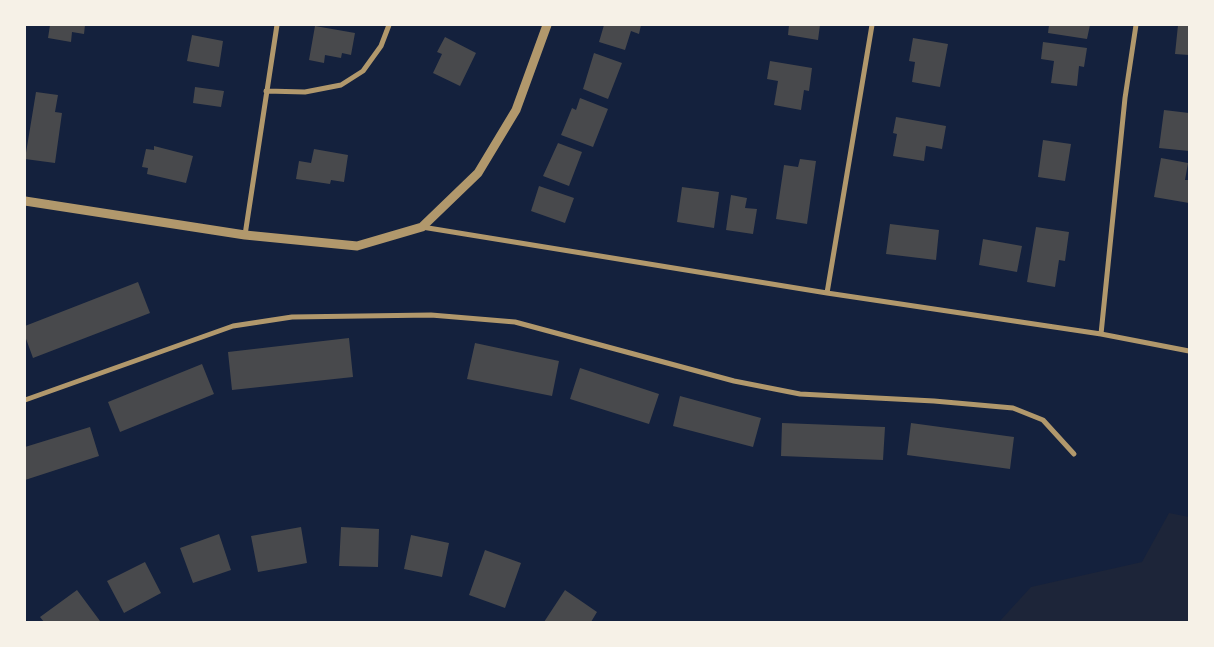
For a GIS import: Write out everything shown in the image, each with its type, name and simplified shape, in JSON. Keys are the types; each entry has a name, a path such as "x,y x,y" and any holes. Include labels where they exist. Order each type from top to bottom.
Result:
{"street":[{"path":"244,235 277,25"},
{"path":"266,91 305,92 341,84 363,71 381,46 389,25"},
{"path":"422,227 478,174 516,110 547,25"},
{"path":"827,293 872,25"},
{"path":"1101,334 1125,98 1136,25"},
{"path":"25,200 244,235 357,246 422,227 827,293 1101,334 1189,351"},
{"path":"25,400 234,326 292,317 431,315 515,322 734,381 800,394 934,401 1013,408 1043,420 1074,454"}],"shaded area":[{"path":"1169,513 1189,517 1189,622 999,622 1031,587 1142,562"}],"building":[{"path":"50,25 85,25 84,34 72,32 71,42 48,38"},
{"path":"604,25 641,25 639,34 631,31 625,50 599,42"},
{"path":"789,25 820,25 818,40 788,35"},
{"path":"1049,25 1090,25 1087,39 1048,33"},
{"path":"1178,25 1189,25 1189,55 1175,54"},
{"path":"315,26 355,33 351,55 342,53 341,58 325,55 324,63 309,60"},
{"path":"192,35 223,41 219,67 187,61"},
{"path":"445,37 476,53 460,86 433,73 442,54 437,52"},
{"path":"913,38 948,44 940,87 912,82 915,62 909,61"},
{"path":"1043,42 1087,48 1084,67 1079,66 1077,86 1051,83 1054,61 1041,59"},
{"path":"594,53 622,63 608,99 583,89"},
{"path":"770,61 812,68 809,91 804,90 801,110 774,105 778,81 767,79"},
{"path":"195,87 224,91 221,107 193,103"},
{"path":"36,92 58,95 55,112 62,113 55,163 25,159"},
{"path":"580,98 608,109 593,147 561,135 572,108 576,110"},
{"path":"1164,110 1189,113 1189,151 1159,148"},
{"path":"896,117 946,126 942,149 926,146 924,161 893,156 897,134 893,133"},
{"path":"1043,140 1071,144 1065,181 1038,177"},
{"path":"558,143 582,152 569,186 543,176"},
{"path":"154,146 193,156 186,183 147,174 148,168 142,167 146,149 154,150"},
{"path":"314,149 348,155 344,182 331,180 330,184 296,179 299,161 311,163"},
{"path":"1161,158 1188,163 1185,180 1189,180 1189,203 1154,197"},
{"path":"800,159 816,161 807,224 776,219 784,165 798,167"},
{"path":"539,186 574,198 565,223 531,211"},
{"path":"682,187 719,192 714,228 677,222"},
{"path":"731,195 747,198 745,208 757,209 753,234 726,230"},
{"path":"890,224 939,230 936,260 886,254"},
{"path":"1036,227 1069,232 1065,261 1059,260 1055,287 1027,282"},
{"path":"983,239 1022,246 1017,272 979,265"},
{"path":"138,282 150,313 33,358 25,336 25,326"},
{"path":"349,338 353,377 232,390 228,352"},
{"path":"475,343 559,361 552,396 467,379"},
{"path":"202,364 214,394 120,432 108,402"},
{"path":"580,368 659,394 649,424 570,399"},
{"path":"680,396 761,418 753,447 673,426"},
{"path":"782,423 885,427 883,460 781,456"},
{"path":"911,423 1014,437 1010,469 907,455"},
{"path":"90,427 99,456 25,480 25,447"},
{"path":"301,527 307,563 258,572 251,536"},
{"path":"341,527 379,529 378,567 339,566"},
{"path":"219,534 231,570 193,583 180,548"},
{"path":"411,535 449,543 442,577 404,569"},
{"path":"485,550 521,563 505,608 469,595"},
{"path":"145,562 161,593 124,613 107,581"},
{"path":"77,590 100,621 44,622 40,617"},
{"path":"565,590 597,612 591,622 544,622"}]}
